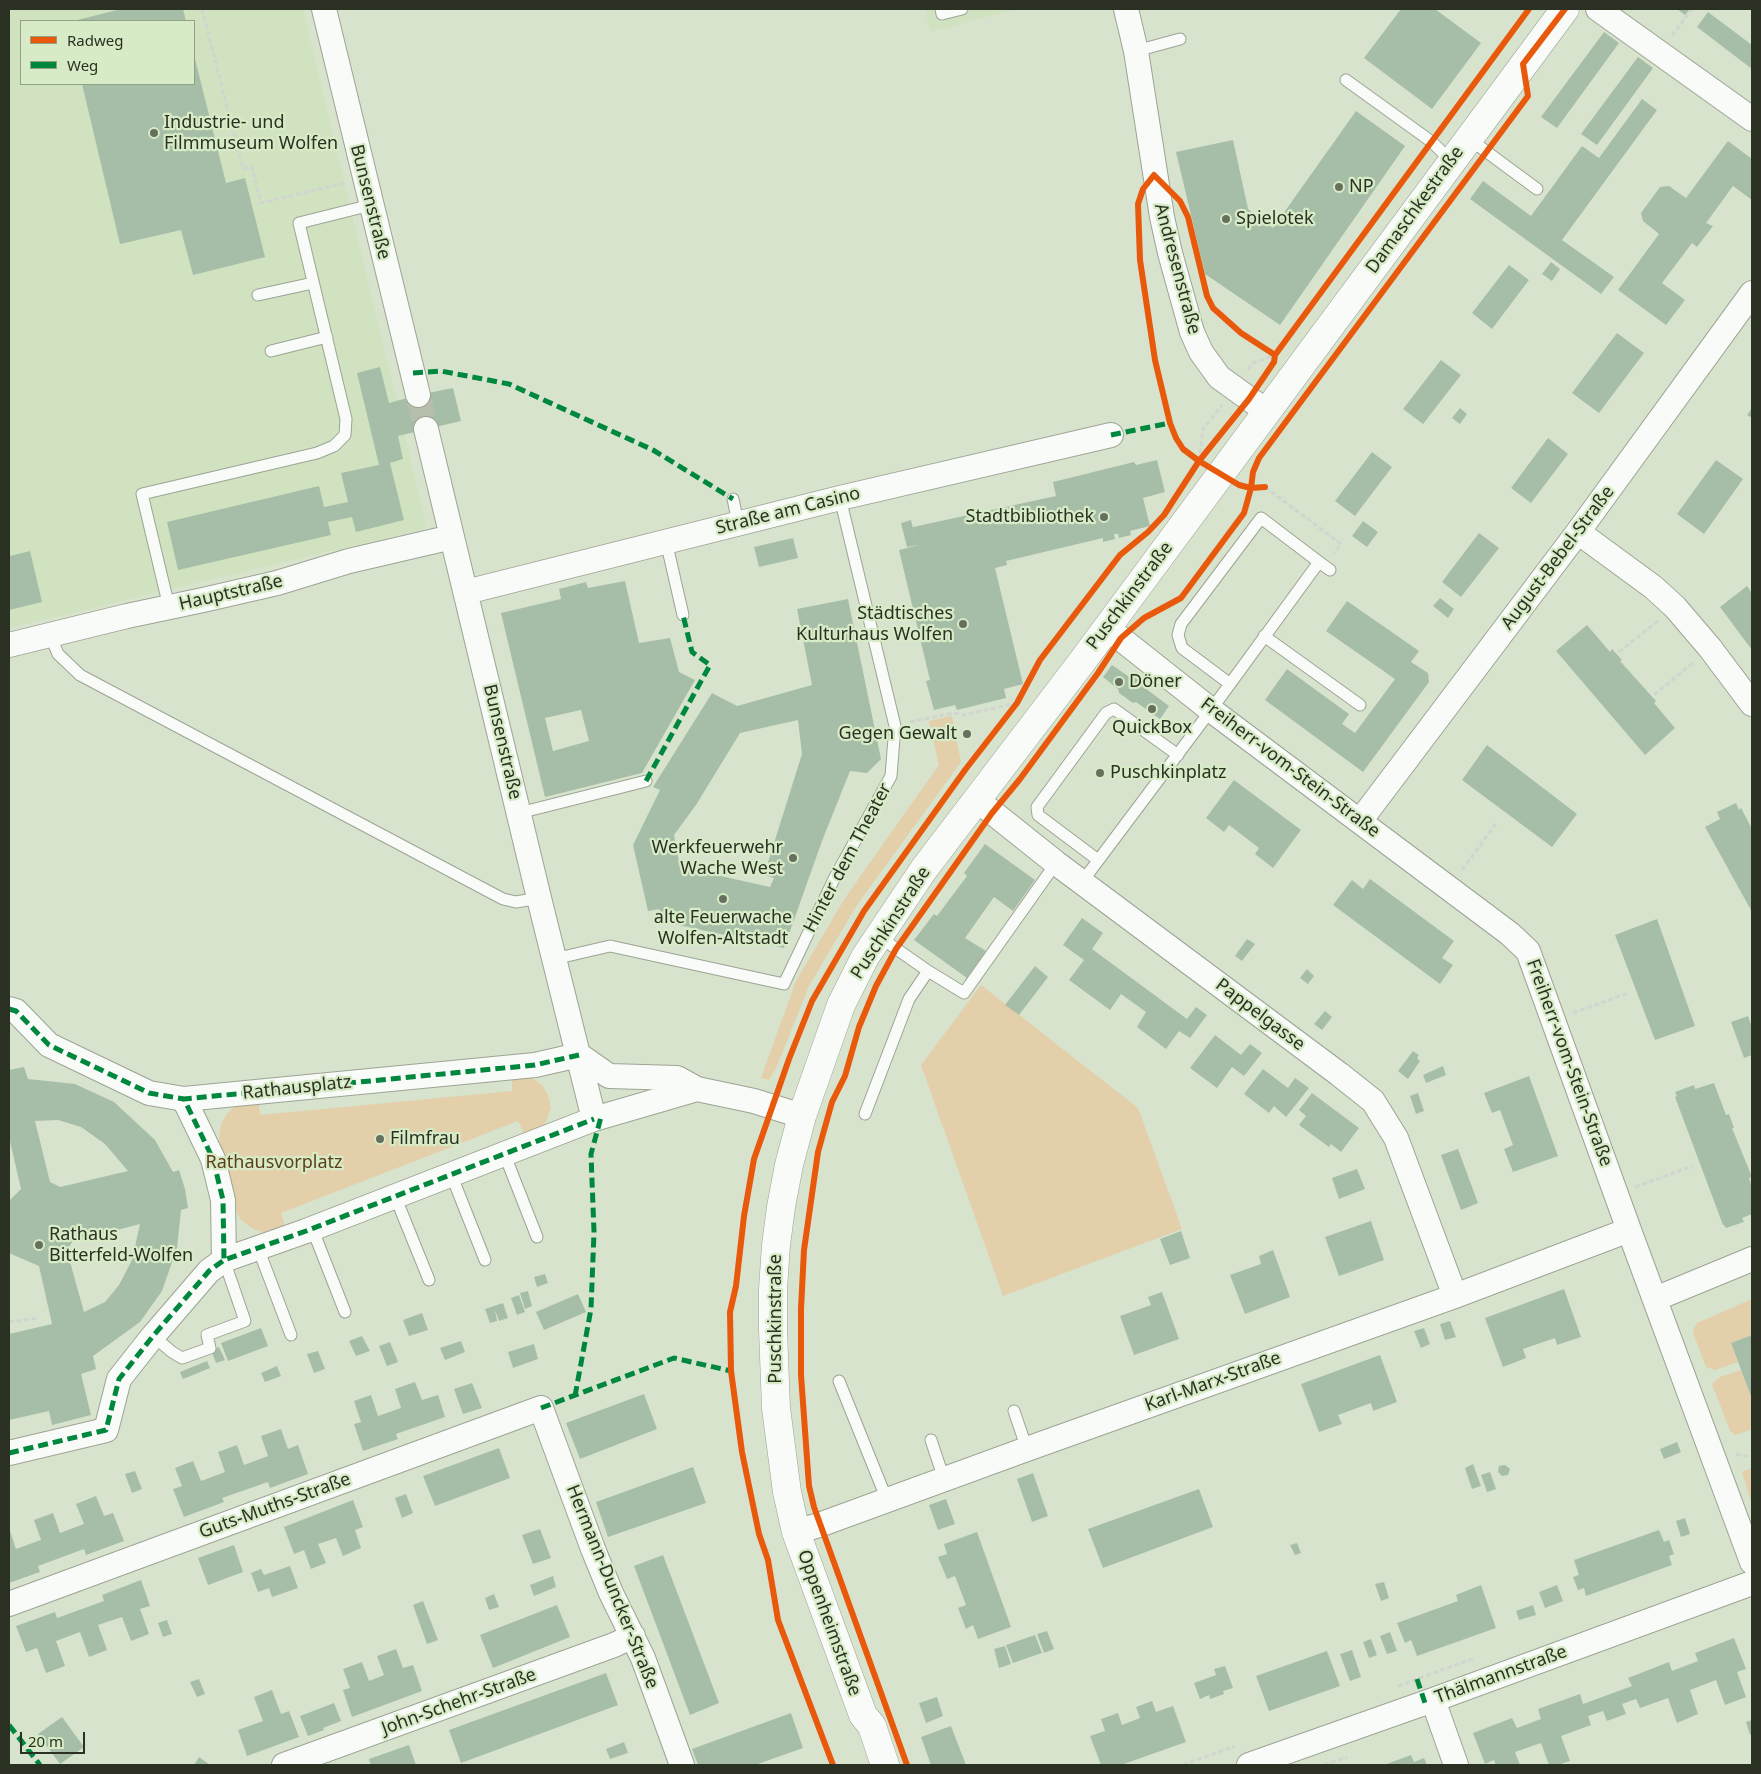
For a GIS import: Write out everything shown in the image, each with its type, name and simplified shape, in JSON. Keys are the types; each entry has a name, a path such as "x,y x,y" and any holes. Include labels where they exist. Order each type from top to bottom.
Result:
{"street":[{"name":"Bunsenstraße","path":"324,9 418,395"},
{"name":"Andresenstraße","path":"1126,9 1136,51 1162,217 1172,262 1192,332 1201,352 1219,376 1266,411"},
{"name":"Damaschkestraße","path":"1266,411 1565,9"},
{"path":"1598,9 1752,119"},
{"name":"August-Bebel-Straße","path":"1360,821 1578,532 1752,293"},
{"name":"Puschkinstraße","path":"796,1532 787,1492 776,1408 773,1297 776,1245 781,1207 802,1116 841,1005 865,956 924,870 1266,411"},
{"name":"Bunsenstraße","path":"426,429 594,1119"},
{"name":"Straße am Casino","path":"466,592 840,498 1111,435"},
{"path":"1578,532 1654,587 1710,648 1752,704"},
{"name":"Hauptstraße","path":"9,645 278,582 349,562 452,537"},
{"name":"Freiherr-vom-Stein-Straße","path":"1106,627 1211,710 1510,934 1528,951 1628,1230 1752,1562"},
{"name":"Pappelgasse","path":"977,800 1056,863 1339,1074 1373,1102 1396,1138 1455,1296"},
{"name":"Rathausplatz","path":"9,1009 16,1011 49,1045 149,1092 184,1099 535,1064 579,1055"},
{"path":"579,1055 609,1076 677,1078 697,1088 754,1101 802,1116"},
{"path":"9,1453 106,1430 119,1379 209,1271 224,1260 594,1119 697,1088"},
{"path":"184,1099 213,1160 223,1200 224,1260"},
{"name":"Karl-Marx-Straße","path":"796,1532 1455,1296 1628,1230"},
{"path":"1655,1299 1752,1259"},
{"name":"Guts-Muths-Straße","path":"9,1604 541,1408"},
{"name":"Hermann-Duncker-Straße","path":"541,1408 611,1593 643,1658 682,1765"},
{"name":"Oppenheimstraße","path":"796,1532 863,1714 872,1726 886,1765"},
{"name":"Thälmannstraße","path":"1244,1755 1433,1700 1752,1583"},
{"name":"John-Schehr-Straße","path":"284,1765 614,1645 633,1636"},
{"path":"1433,1700 1456,1765"},
{"name":"Oppenheimstraße","path":"863,1714 860,1728 867,1765"}],"lane":[{"path":"941,9 942,14 962,9"},
{"path":"1136,51 1180,39"},
{"path":"1346,80 1432,142 1451,161"},
{"path":"1468,138 1537,189"},
{"path":"169,607 142,494 317,453 334,446 345,435 346,418 299,223 371,205"},
{"path":"258,295 313,283"},
{"path":"271,351 327,337"},
{"name":"Hinter dem Theater","path":"554,959 610,946 784,984 834,879 891,776 896,726 840,498"},
{"path":"733,499 738,523"},
{"path":"1230,684 1182,648 1178,635 1180,624 1261,518 1330,570"},
{"path":"666,541 683,615"},
{"path":"1082,882 1178,755 1319,562"},
{"path":"50,635 58,654 80,675 503,899 516,902 539,898"},
{"path":"1264,636 1360,705"},
{"path":"1098,860 1038,815 1037,807 1106,713 1114,709 1178,755"},
{"path":"518,813 646,781"},
{"path":"878,936 928,971 964,993 1056,863"},
{"path":"865,1114 909,999 928,971"},
{"path":"504,1153 536,1237"},
{"path":"451,1174 484,1260"},
{"path":"395,1196 429,1280"},
{"path":"312,1228 345,1312"},
{"path":"258,1248 291,1335"},
{"path":"153,1336 182,1358 210,1348 207,1335 245,1321 224,1260"},
{"path":"839,1381 887,1500"},
{"path":"1014,1410 1027,1448"},
{"path":"931,1440 944,1479"}],"path":[{"path":"202,9 243,169 252,166 262,203 365,178"},
{"path":"1667,43 1692,9"},
{"path":"1199,461 1210,448"},
{"path":"1619,652 1675,608"},
{"path":"1654,695 1710,648"},
{"path":"896,726 954,712 963,715 1017,703"},
{"path":"1449,889 1497,822"},
{"path":"1553,1020 1628,993"},
{"path":"1616,1194 1693,1166"},
{"path":"9,1322 37,1318"},
{"path":"1398,1686 1478,1657"},
{"path":"1182,1765 1244,1755"}],"shaded area":[{"path":"9,9 303,9 427,528 9,628"},
{"path":"925,9 1017,9 930,32"}],"green space":[{"path":"952,716 961,762 857,905 809,986 777,1066 769,1080 761,1078 796,981 845,898 939,765 929,721"},
{"path":"981,985 1138,1108 1182,1229 1003,1296 921,1065"},
{"name":"Rathausvorplatz","path":"512,1074 531,1077 542,1085 548,1095 551,1108 545,1124 538,1131 526,1137 518,1121 281,1213 286,1230 265,1233 253,1229 240,1219 232,1200 219,1138 221,1125 227,1113 239,1103 258,1099 260,1115 512,1091"},
{"path":"1752,1299 1752,1335 1731,1343 1738,1362 1715,1370 1706,1367 1693,1333 1697,1323"},
{"path":"1741,1370 1752,1400 1752,1429 1736,1435 1730,1431 1712,1384 1720,1377"},
{"path":"1752,1468 1752,1505 1742,1472"}],"building":[{"path":"121,9 183,9 186,20 77,20"},
{"path":"1401,9 1435,9 1481,43 1432,109 1364,58"},
{"path":"1677,9 1690,9 1685,15"},
{"path":"1708,12 1752,45 1752,69 1697,27"},
{"path":"1604,32 1619,43 1557,128 1541,117"},
{"path":"1638,57 1653,68 1597,145 1581,134"},
{"name":"Industrie- und Filmmuseum Wolfen","path":"195,59 226,183 245,178 265,257 193,275 181,230 120,244 82,85 195,85"},
{"path":"1642,99 1657,110 1562,240 1614,277 1601,294 1470,199 1483,181 1531,216 1582,146 1599,158"},
{"name":"NP","path":"1356,111 1405,146 1280,325 1205,274 1176,152 1233,140 1248,209 1273,228"},
{"path":"1728,141 1752,159 1752,200 1733,186 1706,223 1713,226 1697,247 1692,243 1662,283 1685,300 1666,325 1618,290 1659,234 1643,221 1641,213 1660,187 1669,186 1686,198"},
{"path":"1551,262 1560,269 1552,281 1542,274"},
{"path":"1509,265 1529,280 1492,329 1472,313"},
{"path":"1617,333 1644,353 1599,413 1572,393"},
{"path":"1441,360 1461,375 1423,424 1403,409"},
{"path":"380,367 389,403 453,388 461,421 398,436 403,459 390,463 404,520 356,532 352,517 328,522 331,535 178,570 167,522 319,486 324,507 348,502 341,473 379,465 357,373"},
{"path":"1460,408 1467,414 1460,424 1452,418"},
{"path":"1752,408 1752,418 1747,415"},
{"path":"1548,438 1568,454 1531,503 1511,488"},
{"path":"1372,452 1392,467 1355,516 1335,501"},
{"name":"Städtisches Kulturhaus Wolfen","path":"1157,460 1165,492 1143,498 1150,526 1130,531 1131,535 1119,538 1118,534 1114,534 1115,539 1103,542 1103,538 1006,561 1007,565 995,568 1023,684 1004,689 1006,698 957,710 955,705 934,710 926,681 930,680 899,550 919,545 907,547 901,523 911,520 915,536 913,527 1056,496 1053,482 1134,462 1136,465"},
{"path":"1716,460 1743,479 1704,534 1677,514"},
{"path":"1363,521 1378,532 1367,547 1352,536"},
{"path":"1479,533 1499,548 1461,597 1442,582"},
{"path":"793,538 798,558 759,567 754,547"},
{"path":"30,551 42,602 9,610 9,552 10,556"},
{"path":"625,581 639,643 670,638 679,672 695,680 642,773 545,797 501,613 561,599 559,589 586,582 588,588","holes":["581,710 589,741 553,751 545,718"]},
{"path":"1747,586 1752,593 1752,650 1720,607"},
{"path":"1440,598 1454,609 1448,618 1433,606"},
{"path":"848,599 881,759 867,773 850,771 822,841 784,948 665,922 659,909 648,911 633,845 660,790 653,787 712,693 737,706 812,685 797,609","holes":["798,720 802,754 764,875 774,878 770,887 680,867 674,835 696,805 740,733"]},
{"path":"1347,601 1419,651 1411,662 1428,673 1429,682 1363,772 1265,700 1287,669 1349,714 1342,724 1355,733 1395,679 1326,631"},
{"path":"1587,625 1610,652 1612,649 1622,660 1620,661 1656,701 1654,703 1675,728 1645,755 1556,651"},
{"path":"1112,665 1128,676 1131,675 1140,681 1141,685 1169,706 1160,719 1136,702 1133,703 1119,693 1118,689 1103,677"},
{"path":"1487,745 1577,814 1552,847 1462,780"},
{"path":"1234,780 1301,830 1273,868 1255,854 1259,848 1229,825 1224,832 1206,818"},
{"path":"1736,803 1739,810 1741,808 1752,829 1752,912 1705,827 1720,819 1717,812"},
{"path":"985,844 1035,880 1013,911 994,897 965,938 986,951 967,978 914,940 934,914 937,916 967,876 964,873"},
{"path":"1370,879 1454,941 1442,958 1453,965 1440,984 1333,905 1352,880 1363,889"},
{"path":"1082,918 1103,933 1092,949 1187,1019 1196,1007 1207,1015 1190,1038 1179,1031 1166,1049 1137,1027 1146,1012 1121,994 1110,1010 1069,980 1084,960 1063,945"},
{"path":"1657,919 1695,1026 1655,1040 1615,935"},
{"path":"1247,939 1255,944 1242,961 1235,956"},
{"path":"1035,966 1048,977 1019,1015 1005,1005"},
{"path":"1307,969 1314,976 1308,984 1300,978"},
{"path":"1325,1011 1332,1017 1322,1030 1314,1024"},
{"path":"1748,1016 1752,1027 1752,1055 1744,1058 1731,1022"},
{"path":"1215,1035 1241,1055 1250,1044 1262,1053 1244,1076 1232,1067 1217,1088 1190,1068"},
{"path":"1413,1051 1419,1055 1417,1058 1420,1061 1408,1079 1398,1071"},
{"path":"1443,1066 1446,1075 1426,1083 1423,1075"},
{"name":"Rathaus Bitterfeld-Wolfen","path":"24,1067 28,1079 75,1084 114,1102 155,1140 173,1172 179,1170 188,1208 181,1210 177,1248 162,1291 140,1322 93,1356 96,1369 81,1374 91,1415 52,1425 49,1411 9,1420 9,1334 52,1324 39,1266 11,1254 9,1251 9,1201 21,1189 9,1137 9,1070","holes":["58,1120 81,1127 105,1144 128,1171 60,1187 50,1182 35,1121","140,1224 132,1260 119,1285 105,1302 84,1312 67,1251 72,1242"]},
{"path":"1263,1069 1288,1088 1295,1078 1309,1088 1286,1117 1274,1106 1269,1113 1244,1094"},
{"path":"1529,1076 1558,1156 1513,1172 1504,1149 1513,1145 1500,1110 1492,1113 1484,1093"},
{"path":"1714,1083 1726,1115 1729,1114 1734,1128 1732,1128 1752,1177 1749,1178 1752,1187 1752,1214 1742,1218 1744,1222 1726,1228 1723,1225 1675,1097 1677,1096 1675,1092 1694,1085 1695,1089"},
{"path":"1312,1093 1359,1128 1341,1152 1331,1144 1329,1147 1299,1125 1306,1116 1299,1110"},
{"path":"1418,1093 1424,1111 1416,1114 1410,1096"},
{"path":"1458,1149 1478,1203 1461,1210 1441,1155"},
{"path":"1357,1169 1365,1189 1339,1199 1332,1178"},
{"path":"1371,1221 1384,1260 1339,1276 1325,1237"},
{"path":"1181,1231 1190,1258 1170,1265 1160,1239"},
{"path":"1273,1250 1290,1297 1245,1314 1230,1275 1261,1264 1259,1256"},
{"path":"545,1274 548,1283 537,1287 534,1277"},
{"path":"1564,1289 1581,1337 1557,1345 1555,1338 1523,1349 1526,1358 1503,1367 1485,1318"},
{"path":"528,1291 532,1306 525,1309 520,1293"},
{"path":"1162,1292 1179,1339 1134,1355 1120,1316 1151,1305 1148,1297"},
{"path":"578,1294 586,1312 544,1330 536,1312"},
{"path":"519,1295 525,1312 517,1315 511,1298"},
{"path":"503,1303 508,1318 499,1321 495,1310 497,1321 490,1323 485,1309"},
{"path":"422,1313 428,1330 409,1336 403,1320"},
{"path":"1450,1321 1456,1337 1445,1340 1440,1324"},
{"path":"261,1328 268,1346 228,1361 221,1343"},
{"path":"1424,1328 1430,1344 1421,1348 1414,1331"},
{"path":"1752,1335 1752,1399 1731,1343"},
{"path":"362,1336 370,1351 356,1356 349,1341"},
{"path":"461,1341 465,1352 445,1360 440,1348"},
{"path":"390,1342 398,1362 387,1366 379,1346"},
{"path":"534,1344 538,1359 513,1368 508,1352"},
{"path":"219,1347 225,1360 216,1363 211,1350"},
{"path":"318,1351 325,1369 314,1373 307,1354"},
{"path":"1380,1355 1397,1402 1373,1411 1371,1403 1338,1415 1342,1424 1319,1432 1301,1384"},
{"path":"207,1361 210,1368 183,1379 180,1372"},
{"path":"277,1366 281,1376 265,1382 261,1373"},
{"path":"415,1382 422,1400 438,1395 445,1417 396,1434 398,1439 363,1451 354,1424 361,1422 354,1401 371,1395 378,1416 401,1408 395,1389"},
{"path":"472,1383 482,1408 463,1414 454,1389"},
{"path":"644,1394 657,1429 580,1459 566,1423"},
{"path":"281,1429 288,1449 298,1445 308,1474 270,1488 268,1482 222,1498 224,1502 184,1517 173,1489 182,1486 175,1468 193,1461 201,1481 225,1472 218,1452 237,1445 244,1465 268,1456 261,1436"},
{"path":"1677,1442 1681,1452 1664,1459 1660,1449"},
{"path":"499,1448 510,1478 435,1506 423,1476"},
{"path":"1473,1464 1481,1486 1472,1489 1465,1468"},
{"path":"1505,1465 1510,1469 1508,1475 1502,1476 1498,1472 1499,1466"},
{"path":"693,1467 706,1503 608,1537 596,1502"},
{"path":"135,1471 142,1489 132,1493 125,1474"},
{"path":"1490,1472 1496,1489 1487,1492 1481,1475"},
{"path":"1033,1473 1048,1516 1032,1522 1017,1479"},
{"path":"1199,1489 1213,1527 1103,1568 1088,1529"},
{"path":"406,1494 413,1513 402,1518 395,1498"},
{"path":"96,1496 104,1516 113,1513 124,1541 86,1555 84,1549 38,1566 40,1572 9,1583 9,1528 16,1549 41,1540 34,1520 53,1513 60,1533 84,1524 76,1504"},
{"path":"946,1499 955,1524 938,1530 929,1505"},
{"path":"353,1500 363,1527 355,1530 361,1548 343,1556 336,1538 318,1544 326,1563 311,1569 304,1550 294,1554 284,1527"},
{"path":"1685,1518 1690,1534 1681,1537 1676,1521"},
{"path":"540,1529 551,1558 533,1564 522,1535"},
{"path":"1659,1530 1664,1542 1669,1540 1674,1554 1669,1556 1672,1565 1586,1596 1584,1588 1578,1590 1573,1577 1579,1575 1574,1560"},
{"path":"977,1532 1011,1627 978,1639 973,1625 966,1629 958,1608 966,1605 955,1576 947,1579 938,1557 947,1554 944,1544"},
{"path":"1297,1543 1301,1553 1295,1555 1290,1545"},
{"path":"234,1545 243,1572 208,1585 198,1558"},
{"path":"663,1555 719,1703 690,1715 634,1566"},
{"path":"290,1566 298,1588 272,1597 269,1588 258,1592 251,1573 261,1569 264,1575"},
{"path":"553,1576 556,1587 534,1596 530,1585"},
{"path":"141,1580 150,1606 140,1609 149,1634 131,1641 122,1617 98,1625 107,1650 89,1657 80,1632 56,1641 65,1666 46,1673 37,1648 26,1652 16,1626 55,1612 57,1618 104,1601 102,1595"},
{"path":"1384,1582 1389,1598 1381,1601 1375,1584"},
{"path":"1481,1585 1496,1628 1417,1656 1411,1640 1405,1643 1397,1623 1458,1601 1456,1595"},
{"path":"1557,1585 1563,1601 1545,1608 1539,1592"},
{"path":"494,1594 499,1607 489,1610 485,1598"},
{"path":"423,1601 438,1640 427,1644 413,1605"},
{"path":"557,1605 570,1637 493,1668 480,1635"},
{"path":"1533,1605 1536,1615 1519,1620 1516,1611"},
{"path":"167,1620 172,1634 163,1637 158,1623"},
{"path":"1047,1631 1054,1649 1044,1653 1037,1634"},
{"path":"1390,1632 1397,1651 1387,1654 1380,1636"},
{"path":"1035,1635 1042,1653 1013,1663 1006,1645"},
{"path":"1734,1638 1746,1669 1737,1672 1746,1697 1725,1705 1716,1680 1690,1690 1698,1714 1677,1723 1668,1698 1640,1708 1636,1699 1622,1704 1626,1714 1607,1721 1603,1711 1588,1716 1591,1725 1561,1736 1570,1761 1558,1765 1549,1765 1541,1743 1515,1752 1520,1765 1496,1765 1494,1760 1485,1764 1473,1733 1512,1718 1517,1728 1541,1719 1538,1709 1580,1694 1583,1704 1632,1686 1628,1678 1669,1662 1672,1671 1698,1661 1695,1653"},
{"path":"1371,1639 1377,1655 1369,1658 1363,1642"},
{"path":"1005,1646 1011,1664 999,1668 994,1649"},
{"path":"396,1649 403,1668 413,1665 422,1691 352,1717 343,1690 350,1688 343,1669 362,1662 369,1681 384,1675 377,1656"},
{"path":"1352,1650 1361,1677 1350,1681 1340,1654"},
{"path":"1327,1651 1340,1686 1269,1711 1256,1676"},
{"path":"1225,1666 1233,1688 1223,1691 1224,1694 1210,1699 1209,1695 1200,1699 1194,1683 1216,1675 1214,1669"},
{"path":"606,1673 618,1705 461,1763 449,1730"},
{"path":"199,1679 205,1694 197,1697 190,1682"},
{"path":"272,1690 281,1714 289,1711 299,1737 247,1756 238,1730 263,1721 254,1697"},
{"path":"937,1697 943,1716 926,1723 919,1703"},
{"path":"1152,1701 1156,1712 1173,1706 1186,1742 1121,1765 1101,1765 1090,1736 1105,1731 1101,1719 1118,1713 1122,1725 1140,1718 1136,1707"},
{"path":"334,1703 341,1721 308,1736 300,1716"},
{"path":"791,1713 803,1748 755,1765 698,1765 692,1749"},
{"path":"62,1717 84,1747 60,1764 38,1734"},
{"path":"1752,1720 1752,1734 1750,1735 1746,1722"},
{"path":"951,1726 966,1765 931,1765 921,1737"},
{"path":"624,1742 628,1753 610,1759 606,1749"},
{"path":"409,1745 416,1765 371,1765 369,1759"},
{"path":"1411,1755 1414,1762 1424,1758 1427,1765 1384,1765"},
{"path":"199,1757 210,1765 194,1765"}],"tunnel":[{"path":"418,395 426,429"}],"marked path":[{"path":"413,373 441,371 509,384 653,450 733,499"},
{"path":"1111,435 1170,423"},
{"path":"646,781 710,665 692,652 683,615"},
{"path":"9,1009 16,1011 49,1045 149,1093 184,1099"},
{"path":"579,1055 535,1065 184,1099 213,1159 223,1200 224,1260 306,1231 594,1119"},
{"path":"575,1396 591,1309 594,1232 591,1154 601,1117"},
{"path":"9,1453 106,1430 119,1379 209,1271 224,1260"},
{"path":"541,1408 674,1358 731,1371"},
{"path":"1417,1679 1425,1703"},
{"path":"9,1725 40,1765"}],"cycle path":[{"path":"833,1765 778,1620 768,1560 759,1534 742,1452 731,1371 730,1312 736,1286 744,1216 754,1159 789,1059 812,1001 864,911 965,770 1017,703 1040,660 1120,555 1148,532 1164,515 1199,461 1249,399 1274,362 1275,355 1529,9"},
{"path":"907,1765 814,1507 809,1486 801,1375 801,1309 804,1250 818,1152 832,1102 845,1076 859,1027 876,986 896,949 992,813 1020,779 1098,673 1121,638 1144,618 1181,598 1244,513 1253,472 1259,458 1528,96 1523,64 1565,9"},
{"path":"1265,487 1251,488 1239,485 1199,461 1183,449 1170,423 1155,360 1140,260 1138,204 1143,189 1154,175 1180,201 1188,217 1207,296 1213,308 1241,333 1275,355"}],"place":[{"name":"Industrie- und Filmmuseum Wolfen","path":"154,133"},
{"name":"NP","path":"1339,187"},
{"name":"Spielotek","path":"1226,219"},
{"name":"Stadtbibliothek","path":"1104,517"},
{"name":"Städtisches Kulturhaus Wolfen","path":"963,624"},
{"name":"Döner","path":"1119,682"},
{"name":"QuickBox","path":"1152,709"},
{"name":"Gegen Gewalt","path":"967,734"},
{"name":"Puschkinplatz","path":"1100,773"},
{"name":"Werkfeuerwehr Wache West","path":"793,858"},
{"name":"alte Feuerwache Wolfen-Altstadt","path":"723,899"},
{"name":"Filmfrau","path":"380,1139"},
{"name":"Rathaus Bitterfeld-Wolfen","path":"39,1245"}]}
